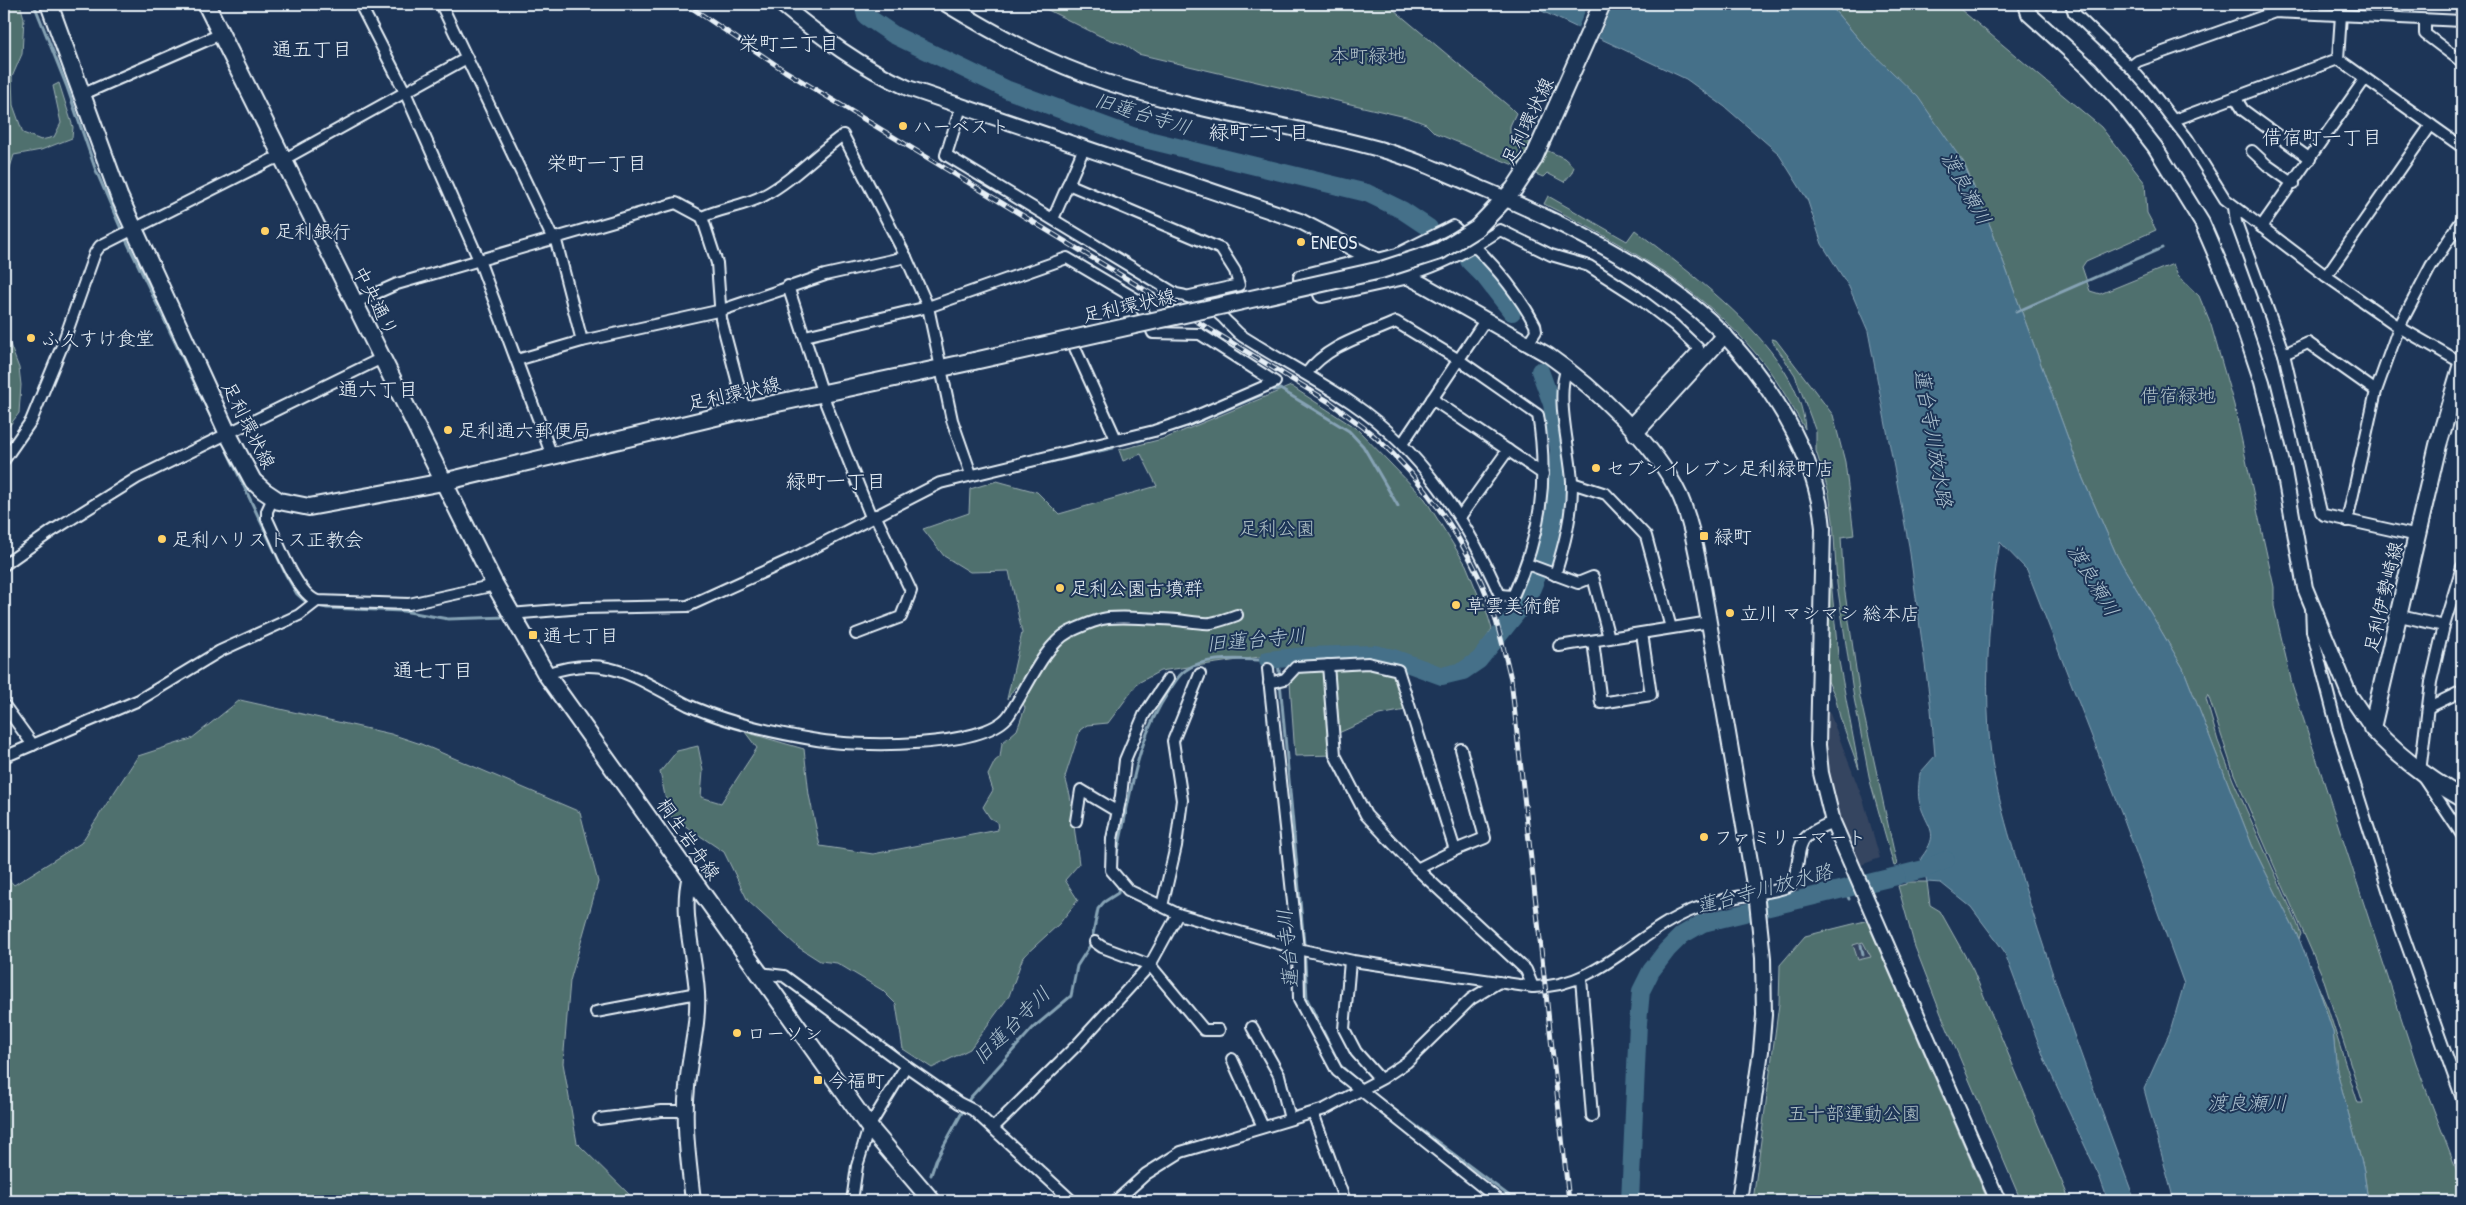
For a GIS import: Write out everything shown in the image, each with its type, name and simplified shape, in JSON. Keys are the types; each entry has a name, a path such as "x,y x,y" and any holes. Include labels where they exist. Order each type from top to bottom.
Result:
{"main road":[{"name":"足利環状線","path":"49,4 81,95 134,230 228,434 249,475 258,487 273,498 298,506 318,506 443,482 745,410 974,361 1405,264 1440,251 1478,228 1511,193 1544,139 1602,4"},
{"name":"中央通り","path":"206,4 443,482"},
{"path":"1131,325 1136,319 1158,310 1374,260"},
{"path":"1131,325 1152,327 1177,326 1404,276"},
{"name":"足利伊勢崎線","path":"2372,728 2400,616 2440,437 2462,364"},
{"name":"桐生岩舟線","path":"443,482 494,585 546,674 869,1127 932,1201"},
{"path":"2372,728 2388,745 2420,772 2462,798"}],"street":[{"path":"360,4 405,92 479,260 552,456"},
{"path":"441,4 554,237 582,340"},
{"path":"783,4 831,44 878,74 908,88 961,108 1282,214 1322,232 1529,342 1567,368 1606,402 1664,468 1688,516 1710,622 1760,924 1764,1015 1756,1095 1739,1201"},
{"path":"946,4 1023,49 1104,81 1169,100 1382,150 1511,193 1571,231 1639,268 1688,303 1725,335 1758,374 1797,436 1818,493 1823,528 1818,745 1821,773 1833,822 1998,1201"},
{"path":"2026,4 2029,14 2090,69 2143,130 2182,187 2202,223 2231,290 2262,382 2284,471 2305,588 2349,694 2372,728"},
{"path":"2071,4 2074,13 2130,67 2174,120 2222,196 2326,276 2399,327 2462,364"},
{"path":"2130,67 2138,61 2270,13 2462,22"},
{"path":"2338,59 2340,15"},
{"path":"2425,20 2425,34 2462,62"},
{"path":"81,95 221,34"},
{"path":"4,460 31,420 62,346 95,253 100,246 271,160 290,156 467,58"},
{"path":"2174,120 2338,59"},
{"path":"2338,59 2462,147"},
{"path":"2261,227 2294,184 2365,79"},
{"path":"2235,97 2243,110 2310,159"},
{"path":"961,108 946,155 1176,294 1190,296 1239,285 1235,271 1221,249 1068,184"},
{"path":"2326,276 2431,126"},
{"path":"702,217 764,196 843,136 906,257 928,307 952,420 971,474"},
{"path":"1053,219 1084,148"},
{"path":"2252,151 2262,162 2294,184"},
{"path":"354,303 397,284 676,203 702,217 717,263 722,310 721,319 745,410"},
{"path":"2234,207 2236,222 2284,354 2321,512 2324,515 2347,521 2418,536"},
{"path":"2347,521 2376,391 2399,327 2431,266 2462,220"},
{"path":"1374,260 1397,254 1453,226 1476,246 1495,267 1529,313 1536,331 1529,342"},
{"path":"1404,276 1428,270 1476,246 1500,230 1551,255 1590,266 1636,296 1696,344 1696,353 1632,430"},
{"path":"517,360 582,340 722,310 788,286 906,257"},
{"path":"510,614 583,608 688,606 792,559 940,483 1187,420 1275,382 1200,334 1154,333 1138,300 1067,258 928,307 805,336"},
{"path":"788,286 826,404 875,518 911,591 901,617 856,634"},
{"path":"1190,296 1220,314 1240,335 1353,404 1402,444 1444,493 1460,517 1478,547 1500,595 1513,596 1530,566 1534,543 1543,474 1543,445 1538,415 1459,360 1396,322 1327,352 1316,361 1306,374"},
{"path":"1402,444 1486,320"},
{"path":"1632,430 1725,335"},
{"path":"2284,354 2308,343 2376,391"},
{"path":"1075,348 1116,439"},
{"path":"4,565 52,531 137,478 382,358"},
{"path":"1552,574 1565,544 1572,483 1562,389 1567,368"},
{"path":"1432,399 1543,474"},
{"path":"1460,517 1508,450"},
{"path":"1572,483 1606,494 1646,536 1671,628"},
{"path":"273,498 267,512 267,519 300,586 308,598 316,601 409,604 494,585"},
{"path":"1530,566 1578,583 1593,577 1609,638"},
{"path":"2462,567 2444,626 2432,682 2420,772 2462,835"},
{"path":"4,757 139,700 220,652 299,616 316,601"},
{"path":"2311,605 2312,632 2337,728 2396,912 2462,1099"},
{"path":"546,674 576,666 598,666 636,676 688,704 734,722 818,740 880,744 913,743 962,737 994,728 1008,717 1050,649 1067,633 1108,618 1210,623 1237,615"},
{"path":"2400,616 2444,626"},
{"path":"1559,646 1710,622"},
{"path":"1592,641 1601,703 1618,701 1651,695 1642,632"},
{"path":"1270,683 1285,679 1296,667 1368,663 1398,670 1455,850"},
{"path":"1328,665 1335,755 1366,816 1418,869 1526,970 1532,987"},
{"path":"1268,669 1298,949 1299,1000 1337,1071 1500,1201"},
{"path":"1162,906 1176,846 1182,800 1173,741 1200,674"},
{"path":"1168,679 1144,715 1126,760 1112,839 1111,870 1128,890 1178,914 1298,949 1350,961 1532,987 1554,986 1580,978 1615,959 1670,920 1696,908 1756,898 1791,885 1798,849 1805,837 1814,829 1833,822"},
{"path":"2428,708 2462,691"},
{"path":"4,705 32,745"},
{"path":"1418,869 1455,850 1485,838 1461,749"},
{"path":"1076,821 1081,790 1118,812"},
{"path":"690,876 686,897 697,993 697,1021 685,1111 693,1201"},
{"path":"994,1127 1076,1046 1150,965 1178,914"},
{"path":"1095,942 1102,947 1150,965 1204,1030 1219,1030"},
{"path":"1350,961 1344,1029 1356,1052 1380,1079"},
{"path":"759,973 784,976 906,1066 973,1110 994,1127 1072,1201"},
{"path":"1580,978 1592,1116"},
{"path":"1116,1201 1146,1174 1181,1152 1313,1113 1360,1091 1407,1062 1471,1000 1499,982"},
{"path":"596,1012 697,993"},
{"path":"1252,1027 1279,1075 1290,1119"},
{"path":"1232,1059 1263,1127"},
{"path":"852,1201 857,1166 869,1127 906,1066"},
{"path":"599,1119 661,1111 685,1111"},
{"path":"1313,1113 1344,1201"}],"shaded area":[{"path":"1825,706 1827,706 1864,802 1880,858 1858,866 1843,835 1829,786 1826,758"},
{"path":"1863,942 1872,957 1858,960 1853,945"}],"green space":[{"path":"4,4 20,4 24,18 22,54 12,77 13,105 23,133 41,140 54,137 61,123 53,86 59,83 73,127 72,138 41,150 14,155 4,186"},
{"name":"本町緑地","path":"1036,4 1387,4 1516,113 1510,126 1510,134 1564,158 1574,167 1564,182 1547,173 1543,177 1435,133 1426,124 1410,118 1138,54 1125,45 1100,36"},
{"name":"借宿緑地","path":"1829,4 1954,4 2101,127 2145,183 2147,213 2156,230 2086,261 2082,267 2090,291 2100,294 2173,264 2178,276 2199,296 2211,325 2234,405 2274,587 2274,606 2292,684 2416,1063 2462,1184 2462,1201 2368,1201 2364,1171 2337,1071 2333,1032 2318,986 2328,1009 2358,1103 2363,1103 2322,975 2234,774 2208,695 2206,699 2218,741 2233,780 2297,923 2301,934 2299,939 2252,845 2183,668 2117,556 2083,479 1991,228 1963,161"},
{"path":"1548,196 1627,241 1635,230 1685,269 1740,317 1764,343 1785,371 1799,400 1805,429 1764,363 1711,308 1630,251 1544,204"},
{"path":"4,329 19,368 21,385 19,413 4,433"},
{"path":"1771,339 1776,340 1833,415 1845,462 1854,535 1841,537 1844,586 1860,697 1897,865 1894,866 1870,781 1854,698 1837,584 1833,521 1829,493 1816,451 1816,432 1795,375"},
{"name":"足利公園","path":"1291,386 1357,429 1425,499 1466,565 1482,604 1484,603 1492,629 1480,647 1469,658 1458,665 1447,668 1421,664 1387,652 1411,709 1379,715 1334,735 1335,755 1295,756 1288,653 1160,671 1138,683 1108,723 1087,725 1080,730 1065,777 1070,795 1079,864 1065,880 1078,900 1059,924 1023,957 1009,996 970,1049 932,1068 903,1049 896,1004 882,990 837,963 820,961 798,947 748,901 724,852 669,815 660,772 677,751 698,746 703,771 701,797 721,803 757,748 745,732 804,749 809,795 820,846 873,854 998,830 997,822 990,818 983,807 993,790 988,775 995,761 1000,757 1002,743 1017,730 1025,708 1016,686 1007,699 1022,633 1009,571 970,572 944,556 923,529 969,513 970,489 997,481 1037,492 1059,514 1157,486 1141,454 1123,461 1119,450 1166,438"},
{"path":"1828,580 1831,580 1838,656 1859,769 1840,717 1835,696 1825,675"},
{"path":"240,700 391,734 421,744 580,812 598,882 570,981 563,1063 577,1143 636,1201 4,1201 4,874 14,885 81,843 138,756 191,739"},
{"path":"1906,882 1927,882 1930,905 1940,911 1973,970 2070,1201 2021,1201 1941,1014 1915,947 1898,886 1906,884"},
{"name":"五十部運動公園","path":"1867,922 1988,1201 1753,1201 1779,1004 1780,965 1805,936","holes":["1863,942 1871,957 1858,960 1853,945"]}],"water":[{"name":"渡良瀬川","path":"1527,4 1829,4 1864,45 1918,97 1963,162 1991,228 2083,479 2117,556 2183,668 2252,845 2299,939 2318,986 2333,1032 2337,1071 2364,1171 2368,1201 2174,1201 2144,1089 2170,1032 2184,984 2122,814 2027,570 2000,542 1993,589 1988,661 1989,733 1994,773 2008,833 2038,930 2078,1047 2135,1201 2108,1201 2100,1178 2046,1063 2004,951 1971,907 1941,883 1927,882 1921,858 1932,836 1920,804 1918,788 1920,773 1935,756 1931,709 1909,546 1868,331 1849,287 1822,244 1807,199 1778,153 1725,107 1686,79"}],"pier":[{"path":"1588,4 1613,4 1598,39 1577,30"}],"waterway":[{"path":"34,4 67,87 95,168 121,229 217,430"},
{"name":"旧蓮台寺川","path":"863,4 866,16 894,35 1008,90 1132,136 1367,193 1402,210 1429,228"},
{"path":"2016,312 2162,248"},
{"name":"旧蓮台寺川","path":"1469,261 1485,277 1512,312"},
{"name":"旧蓮台寺川","path":"1268,660 1306,656 1375,654 1393,658 1442,676 1463,671 1479,660 1527,600 1545,556 1555,510 1559,450 1552,404 1540,371"},
{"path":"1274,390 1280,389 1349,431 1363,446 1398,506"},
{"path":"1138,441 1187,426 1261,395"},
{"path":"221,438 286,575 297,594 308,604"},
{"path":"1010,471 1113,448"},
{"path":"922,498 948,485"},
{"path":"795,563 845,537"},
{"path":"695,608 749,584"},
{"path":"314,605 327,608 403,611 448,619 507,617"},
{"name":"旧蓮台寺川","path":"1116,857 1141,751 1157,711 1178,677 1194,665 1214,660 1268,660"},
{"name":"蓮台寺川","path":"1278,660 1304,944 1307,999 1340,1065 1360,1083"},
{"name":"蓮台寺川放水路","path":"1904,874 1924,869 1946,860"},
{"name":"蓮台寺川放水路","path":"1630,1201 1641,991 1651,971 1667,950 1682,935 1703,923 1897,876"},
{"name":"旧蓮台寺川","path":"931,1175 936,1160 970,1098 1033,1028 1071,996 1077,966 1091,944 1098,909 1104,902 1118,893 1119,884"},
{"path":"1845,889 1849,899"},
{"path":"1861,945 1863,954"},
{"name":"蓮台寺川","path":"1387,1104 1516,1201"}],"railway":[{"path":"686,4 785,71 1331,403 1373,435 1427,492 1457,536 1481,582 1497,624 1511,679 1569,1201"}],"place":[{"name":"ハーベスト","path":"903,126"},
{"name":"足利銀行","path":"265,231"},
{"name":"ENEOS","path":"1301,242"},
{"name":"ふ久すけ食堂","path":"31,338"},
{"name":"足利通六郵便局","path":"448,430"},
{"name":"セブンイレブン足利緑町店","path":"1596,468"},
{"name":"緑町","path":"1704,536"},
{"name":"足利ハリストス正教会","path":"162,539"},
{"name":"足利公園古墳群","path":"1060,588"},
{"name":"草雲美術館","path":"1456,605"},
{"name":"立川 マシマシ 総本店","path":"1730,613"},
{"name":"通七丁目","path":"533,635"},
{"name":"ファミリーマート","path":"1704,837"},
{"name":"ローソン","path":"737,1033"},
{"name":"今福町","path":"818,1080"}],"district":[{"name":"栄町二丁目","path":"789,42"},
{"name":"通五丁目","path":"312,48"},
{"name":"緑町二丁目","path":"1259,131"},
{"name":"借宿町一丁目","path":"2322,136"},
{"name":"栄町一丁目","path":"597,162"},
{"name":"通六丁目","path":"378,388"},
{"name":"緑町一丁目","path":"836,480"},
{"name":"通七丁目","path":"433,669"}]}
